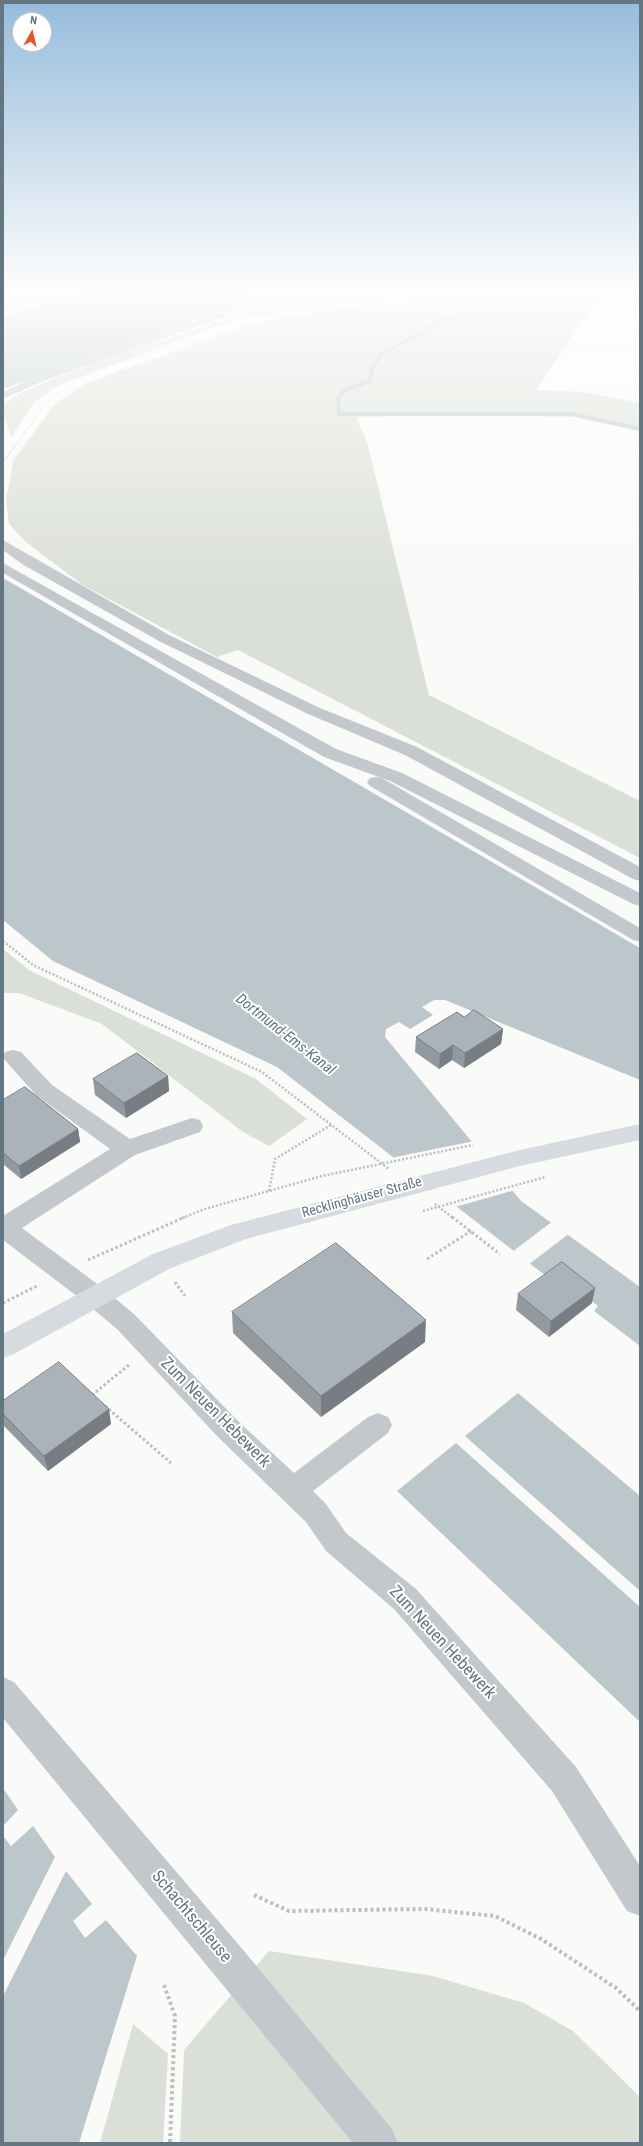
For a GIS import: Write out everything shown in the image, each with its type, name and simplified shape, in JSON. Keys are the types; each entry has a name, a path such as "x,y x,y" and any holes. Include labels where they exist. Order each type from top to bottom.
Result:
{"main road":[{"name":"Recklinghäuser Straße","path":"3,1346 162,1261 240,1231 396,1189 520,1158 638,1135"}],"street":[{"path":"3,396 15,390"},
{"path":"3,544 27,561 164,638 314,711 411,751 640,875"},
{"path":"3,567 330,752 372,780 640,936"},
{"path":"330,752 396,777 640,900"},
{"path":"13,1057 44,1090 126,1149"},
{"path":"95,1296 62,1273 11,1242 5,1227 126,1149 192,1126"},
{"name":"Zum Neuen Hebewerk","path":"95,1296 126,1322 229,1430 316,1514 336,1542 405,1599 564,1779 640,1898"},
{"path":"292,1491 378,1425"},
{"name":"Schachtschleuse","path":"3,1693 231,1964 378,2143"}],"path":[{"path":"3,462 51,397 64,390"},
{"path":"3,941 33,965 262,1072 331,1125 275,1159 268,1191"},
{"path":"3,1303 141,1235 198,1212 322,1176 476,1145"},
{"path":"423,1211 539,1179"},
{"path":"427,1259 470,1231"},
{"path":"97,1399 92,1394 151,1348"},
{"path":"103,1404 171,1463"},
{"path":"254,1895 289,1911 425,1909 495,1916 541,1939 616,1988 640,2011"},
{"path":"164,1985 175,2016 170,2143"}],"shaded area":[{"path":"27,390 51,390 34,402 11,437 3,413 3,404"},
{"path":"75,390 539,390 583,392 640,403 640,431 575,417 453,415 356,417 367,442 429,695 640,801 640,858 238,650 217,657 83,585 27,543 9,524 6,501 13,461 54,405"},
{"path":"3,949 29,970 256,1079 307,1119 269,1146 243,1132 102,1024 19,993 3,993"},
{"path":"269,1951 433,1976 524,2003 573,2031 640,2097 640,2143 180,2143 184,2050"},
{"path":"133,2024 168,2054 163,2143 100,2143"}],"water":[{"name":"Dortmund-Ems-Kanal","path":"3,578 640,948 640,1080 445,1000 434,1000 422,1007 433,1015 410,1029 399,1022 386,1029 385,1037 521,1201 640,1287 640,1346 594,1311 598,1306 559,1277 546,1276 277,1067 53,961 3,920"},
{"path":"518,1393 640,1496 640,1591 465,1436"},
{"path":"456,1443 640,1607 640,1722 397,1491"},
{"path":"3,1788 18,1810 3,1826"},
{"path":"33,1826 55,1857 3,1960 3,1836 11,1846"},
{"path":"66,1871 92,1904 73,1921 85,1938 106,1920 137,1956 79,2143 3,2143 3,1996"}],"pier":[{"path":"474,1141 515,1190 455,1207 391,1158"},
{"path":"553,1221 570,1233 528,1265 512,1252"}],"building":[{"path":"474,1010 503,1029 465,1053 453,1045 440,1054 416,1037 457,1012 464,1017"},
{"path":"137,1053 168,1076 124,1103 93,1079"},
{"path":"25,1087 78,1129 19,1166 3,1153 3,1100"},
{"path":"336,1243 426,1320 321,1396 232,1312"},
{"path":"562,1262 595,1288 551,1321 518,1294"},
{"path":"59,1362 109,1409 44,1456 3,1414 3,1401"}],"waterway":[{"path":"345,390 338,398 339,414 571,414 640,429"}]}
